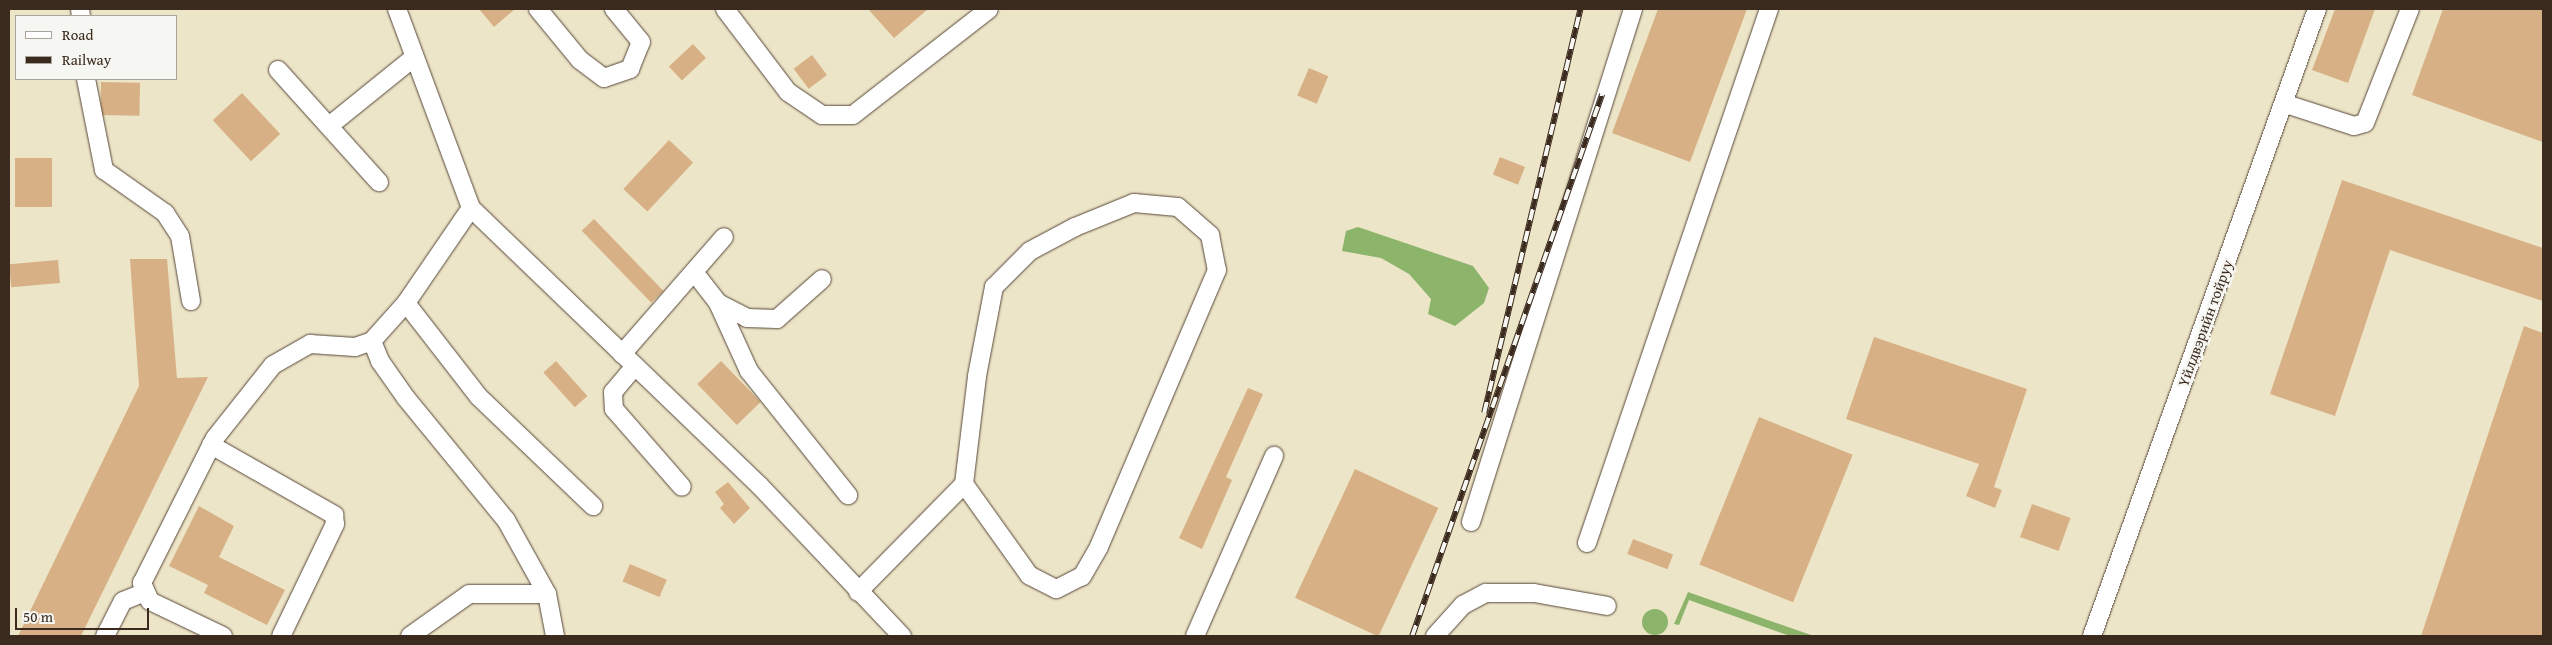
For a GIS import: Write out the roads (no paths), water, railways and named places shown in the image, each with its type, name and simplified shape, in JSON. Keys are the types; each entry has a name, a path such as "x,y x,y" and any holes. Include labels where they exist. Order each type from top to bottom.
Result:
{"street":[{"path":"397,9 412,59 471,208 760,486 858,592 902,636"},
{"path":"538,9 580,60 604,78 630,69 641,42 614,9"},
{"path":"725,9 788,92 822,115 853,115 989,9"},
{"path":"1471,522 1632,9"},
{"path":"1587,543 1769,9"},
{"name":"Үйлдвэрийн тойруу","path":"2092,636 2286,104 2317,9"},
{"path":"2286,104 2354,126 2365,123 2410,9"},
{"path":"329,126 412,59"},
{"path":"278,70 379,182"},
{"path":"86,80 104,170 165,213 180,236 191,300"},
{"path":"858,592 964,484 977,376 994,287 1030,251 1075,227 1134,203 1178,207 1210,235 1217,270 1099,547 1082,576 1056,589 1029,575 964,484"},
{"path":"143,593 142,582 211,445 244,396 273,365 310,344 355,347 372,341 406,303 471,208"},
{"path":"622,354 724,238"},
{"path":"694,272 718,303 749,371 848,495"},
{"path":"718,303 748,318 777,319 822,279"},
{"path":"406,303 479,397 593,506"},
{"path":"372,341 380,361 406,398 506,520 547,594 555,636"},
{"path":"635,366 613,392 614,409 682,487"},
{"path":"211,445 334,515 335,524 281,636"},
{"path":"1195,636 1274,456"},
{"path":"105,636 123,601 143,593"},
{"path":"143,593 223,636"},
{"path":"1435,636 1462,605 1486,593 1534,593 1607,606"},
{"path":"410,636 469,594 547,594"}],"railway":[{"path":"1484,413 1580,9"},
{"path":"1412,636 1602,94"}]}
